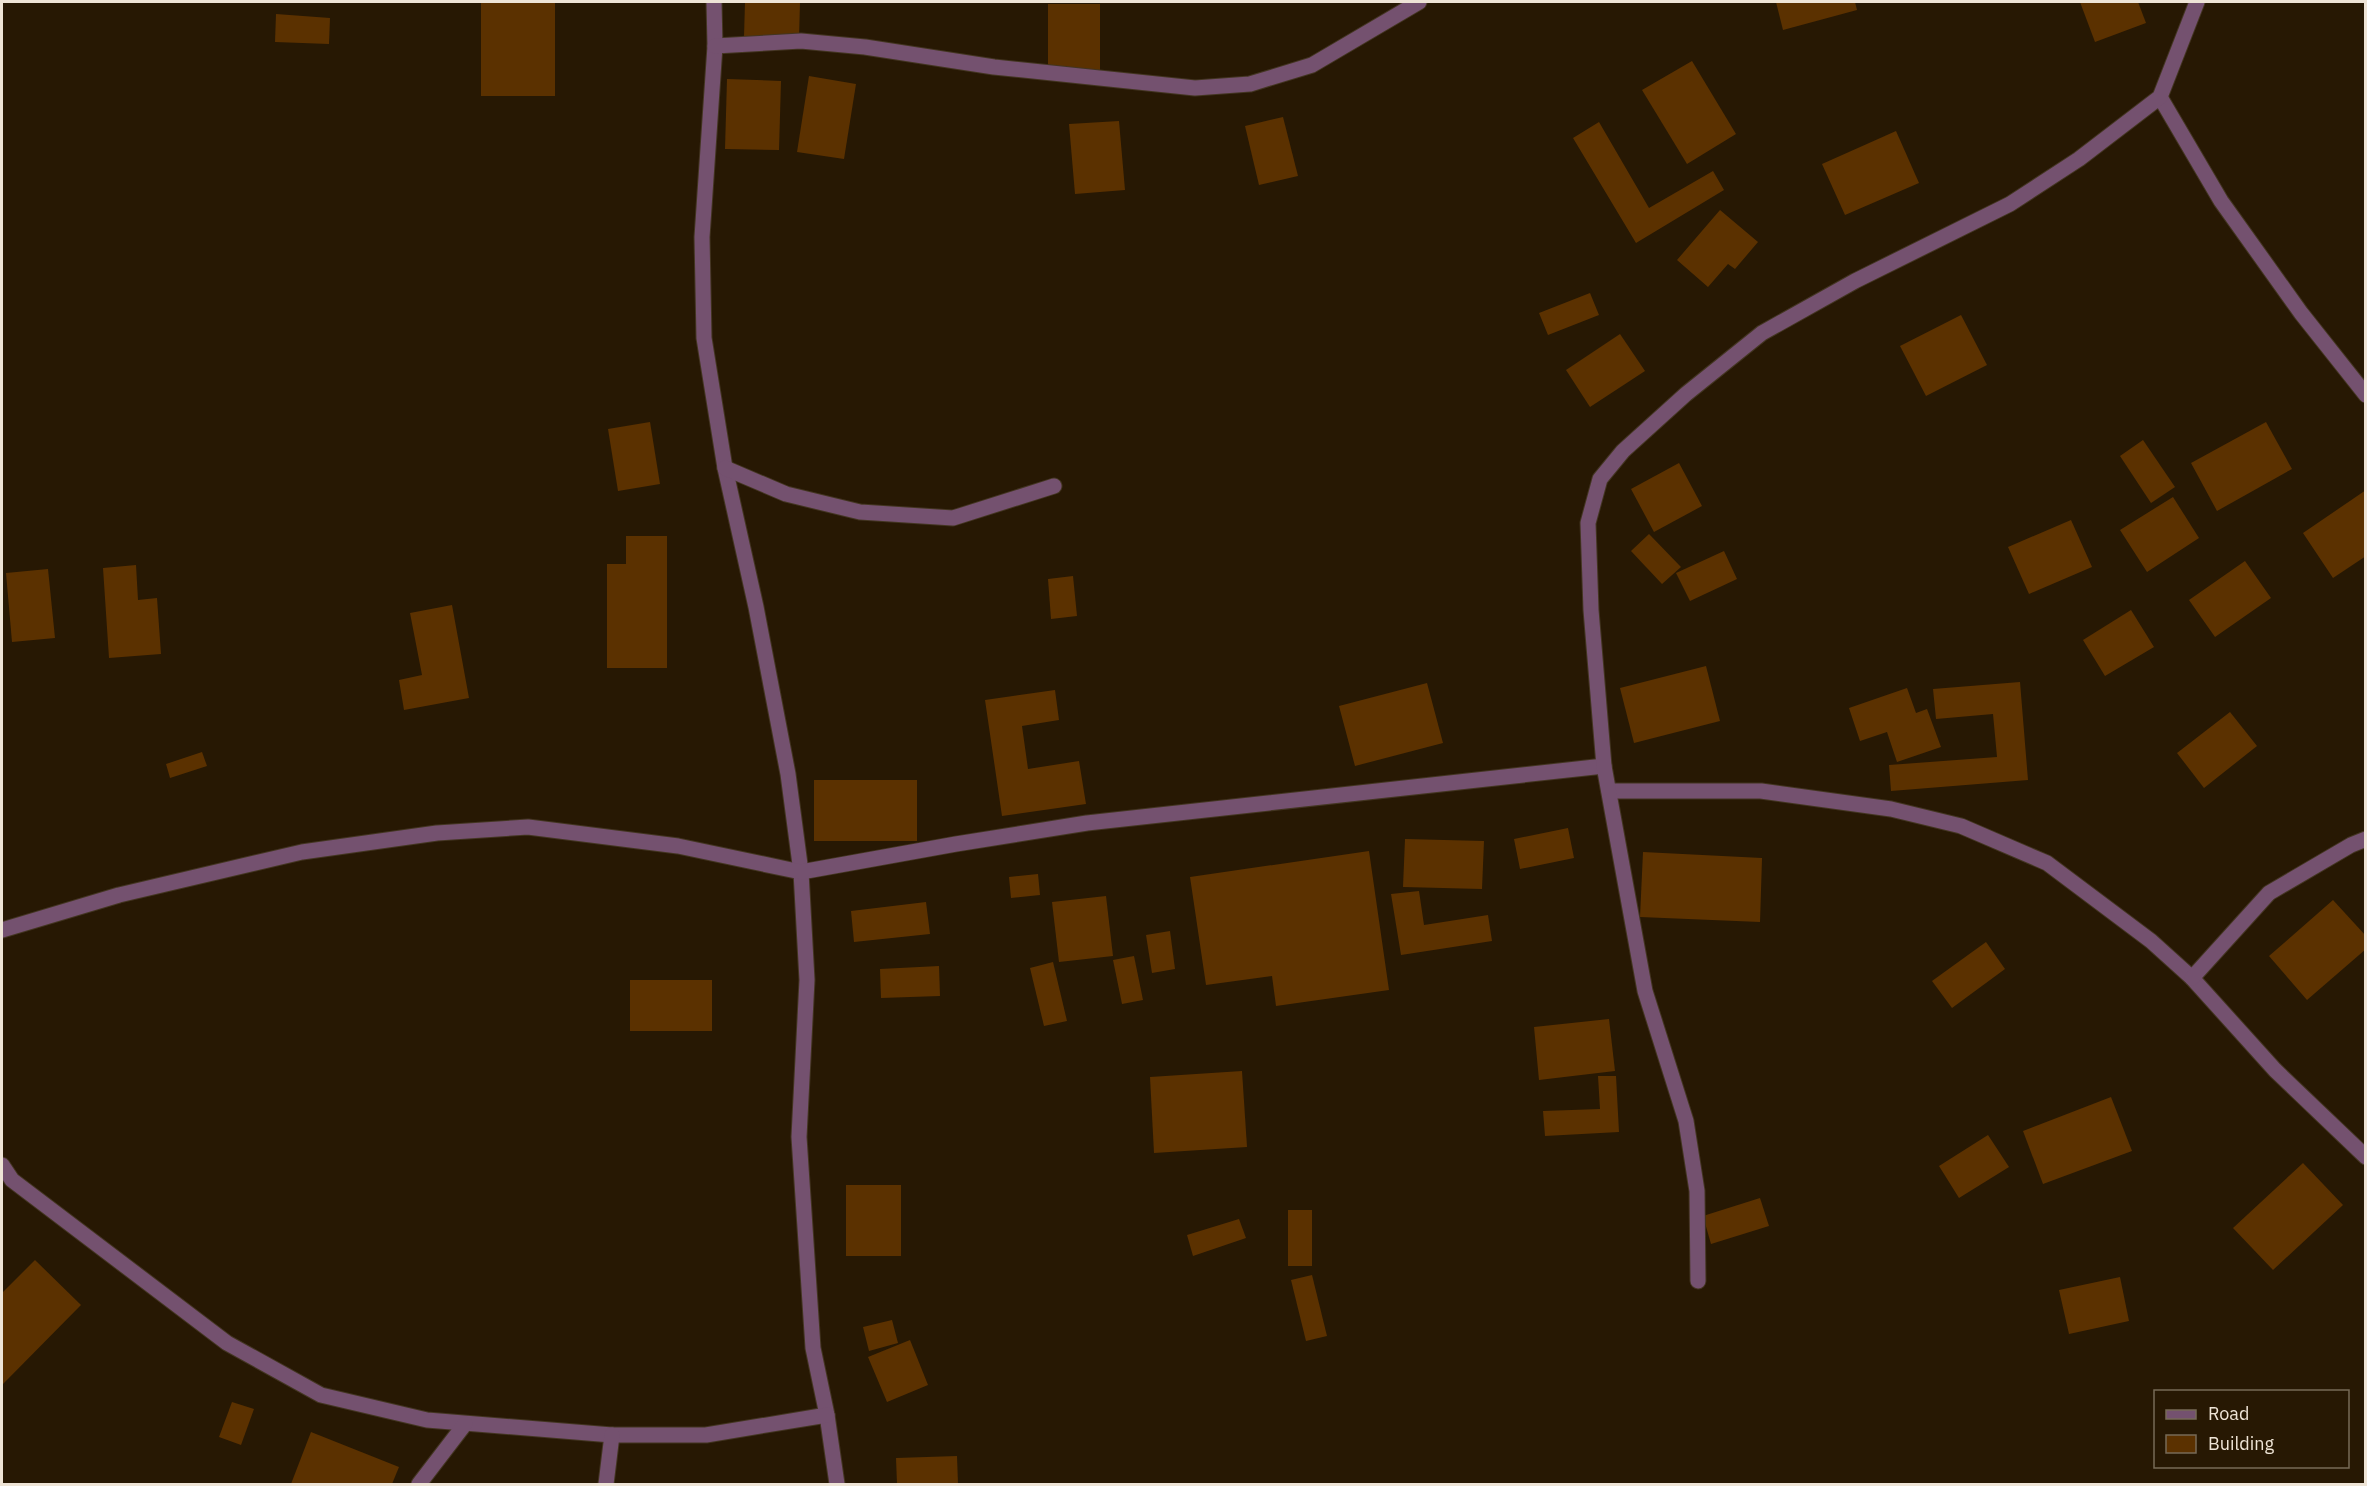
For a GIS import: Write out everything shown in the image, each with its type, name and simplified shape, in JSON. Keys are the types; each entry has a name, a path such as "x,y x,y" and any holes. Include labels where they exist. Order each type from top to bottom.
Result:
{"street":[{"path":"714,2 715,46 702,237 704,327 725,468 756,607 788,774 801,872 807,980 799,1137 813,1348 827,1415 837,1485"},
{"path":"715,46 801,41 865,47 994,67 1195,88 1250,84 1312,65 1419,2"},
{"path":"1698,1281 1696,1191 1686,1121 1645,991 1604,766 1591,610 1588,523 1600,479 1617,458 1686,394 1762,333 1855,281 2010,204 2079,159 2160,97 2198,2"},
{"path":"2160,97 2221,201 2301,313 2366,395"},
{"path":"725,468 786,494 860,512 953,518 1054,486"},
{"path":"2,930 118,895 302,852 437,833 528,827 678,846 801,872 1087,823 1604,766"},
{"path":"1608,791 1761,791 1891,808 1961,826 2047,863 2151,941 2192,978 2275,1070 2366,1157"},
{"path":"2192,978 2269,893 2351,845 2366,839"},
{"path":"2,1165 12,1180 227,1343 321,1395 427,1420 612,1435 706,1435 827,1415"},
{"path":"419,1485 465,1424"},
{"path":"606,1485 612,1435"}],"building":[{"path":"481,2 555,2 555,96 481,96"},
{"path":"745,2 800,2 799,39 744,37"},
{"path":"1776,2 1855,2 1857,10 1783,30"},
{"path":"2080,2 2138,2 2146,23 2095,42"},
{"path":"1048,4 1100,4 1100,70 1048,70"},
{"path":"276,14 330,18 329,44 275,42"},
{"path":"1692,61 1736,134 1687,164 1642,90"},
{"path":"809,76 856,84 844,159 797,152"},
{"path":"727,79 781,81 779,150 725,149"},
{"path":"1283,117 1298,176 1259,185 1245,126"},
{"path":"1119,121 1125,190 1075,194 1069,124"},
{"path":"1599,122 1649,208 1713,171 1724,190 1636,243 1573,138"},
{"path":"1896,131 1919,183 1845,215 1822,164"},
{"path":"1720,210 1758,242 1735,269 1728,264 1708,287 1677,260"},
{"path":"1590,293 1599,315 1548,335 1539,313"},
{"path":"1961,315 1987,365 1926,396 1900,346"},
{"path":"1620,334 1645,371 1590,407 1566,370"},
{"path":"650,422 660,484 618,491 608,429"},
{"path":"2266,422 2292,469 2217,511 2191,463"},
{"path":"2143,440 2175,487 2151,503 2120,456"},
{"path":"1679,463 1702,506 1654,532 1631,489"},
{"path":"2366,490 2366,556 2333,578 2303,533"},
{"path":"2173,497 2199,538 2147,572 2120,530"},
{"path":"2071,520 2092,567 2029,594 2008,547"},
{"path":"1649,534 1681,567 1662,584 1631,551"},
{"path":"626,536 667,536 667,668 607,668 607,564 626,564"},
{"path":"1724,551 1737,579 1690,601 1676,573"},
{"path":"2245,561 2271,598 2215,637 2189,600"},
{"path":"136,565 138,600 157,598 161,654 109,658 103,568"},
{"path":"48,569 55,638 12,642 6,573"},
{"path":"1073,576 1077,616 1051,619 1048,579"},
{"path":"452,605 469,698 404,710 399,680 422,675 410,613"},
{"path":"2131,610 2154,647 2105,676 2083,640"},
{"path":"1706,666 1720,721 1634,743 1620,688"},
{"path":"2020,682 2028,780 1891,791 1889,765 1997,757 1993,714 1936,719 1933,689"},
{"path":"1427,683 1443,743 1355,766 1339,706"},
{"path":"1907,688 1916,713 1927,709 1941,747 1897,762 1887,732 1860,741 1849,708"},
{"path":"1055,690 1059,720 1022,726 1028,769 1079,761 1086,804 1002,816 985,700"},
{"path":"2230,712 2257,746 2204,788 2177,753"},
{"path":"202,752 207,766 170,778 166,764"},
{"path":"814,780 917,780 917,841 814,841"},
{"path":"1568,828 1574,858 1520,869 1514,839"},
{"path":"1405,839 1484,841 1482,889 1403,887"},
{"path":"1369,851 1389,990 1276,1006 1272,976 1206,985 1190,877"},
{"path":"1643,852 1762,858 1760,922 1640,917"},
{"path":"1038,874 1040,895 1011,898 1009,877"},
{"path":"1419,891 1424,925 1488,915 1492,941 1401,955 1391,894"},
{"path":"1106,896 1113,956 1059,962 1052,902"},
{"path":"2333,900 2366,936 2366,949 2307,1000 2269,956"},
{"path":"926,902 930,934 854,942 851,911"},
{"path":"1170,931 1175,969 1152,973 1146,935"},
{"path":"1986,942 2005,969 1952,1008 1932,981"},
{"path":"1134,956 1143,1000 1122,1004 1113,960"},
{"path":"1053,962 1067,1021 1044,1026 1030,968"},
{"path":"939,966 940,996 881,998 880,969"},
{"path":"630,980 712,980 712,1031 630,1031"},
{"path":"1609,1019 1615,1071 1539,1080 1534,1027"},
{"path":"1242,1071 1247,1147 1154,1153 1150,1077"},
{"path":"1598,1076 1616,1076 1619,1132 1545,1136 1543,1111 1600,1109"},
{"path":"2111,1097 2132,1151 2043,1184 2023,1131"},
{"path":"1988,1135 2009,1167 1959,1198 1939,1166"},
{"path":"2303,1163 2343,1205 2273,1270 2233,1228"},
{"path":"846,1185 901,1185 901,1256 846,1256"},
{"path":"1760,1198 1769,1226 1711,1244 1703,1216"},
{"path":"1288,1210 1312,1210 1312,1266 1288,1266"},
{"path":"1239,1219 1246,1238 1193,1256 1187,1235"},
{"path":"35,1260 81,1305 2,1385 2,1293"},
{"path":"1312,1275 1327,1336 1306,1341 1291,1280"},
{"path":"2120,1277 2129,1321 2069,1334 2059,1290"},
{"path":"892,1320 898,1343 869,1351 863,1327"},
{"path":"910,1340 928,1385 887,1402 868,1357"},
{"path":"232,1402 254,1409 241,1445 219,1437"},
{"path":"311,1432 399,1467 392,1484 291,1484"},
{"path":"957,1456 958,1484 897,1484 896,1458"}]}
